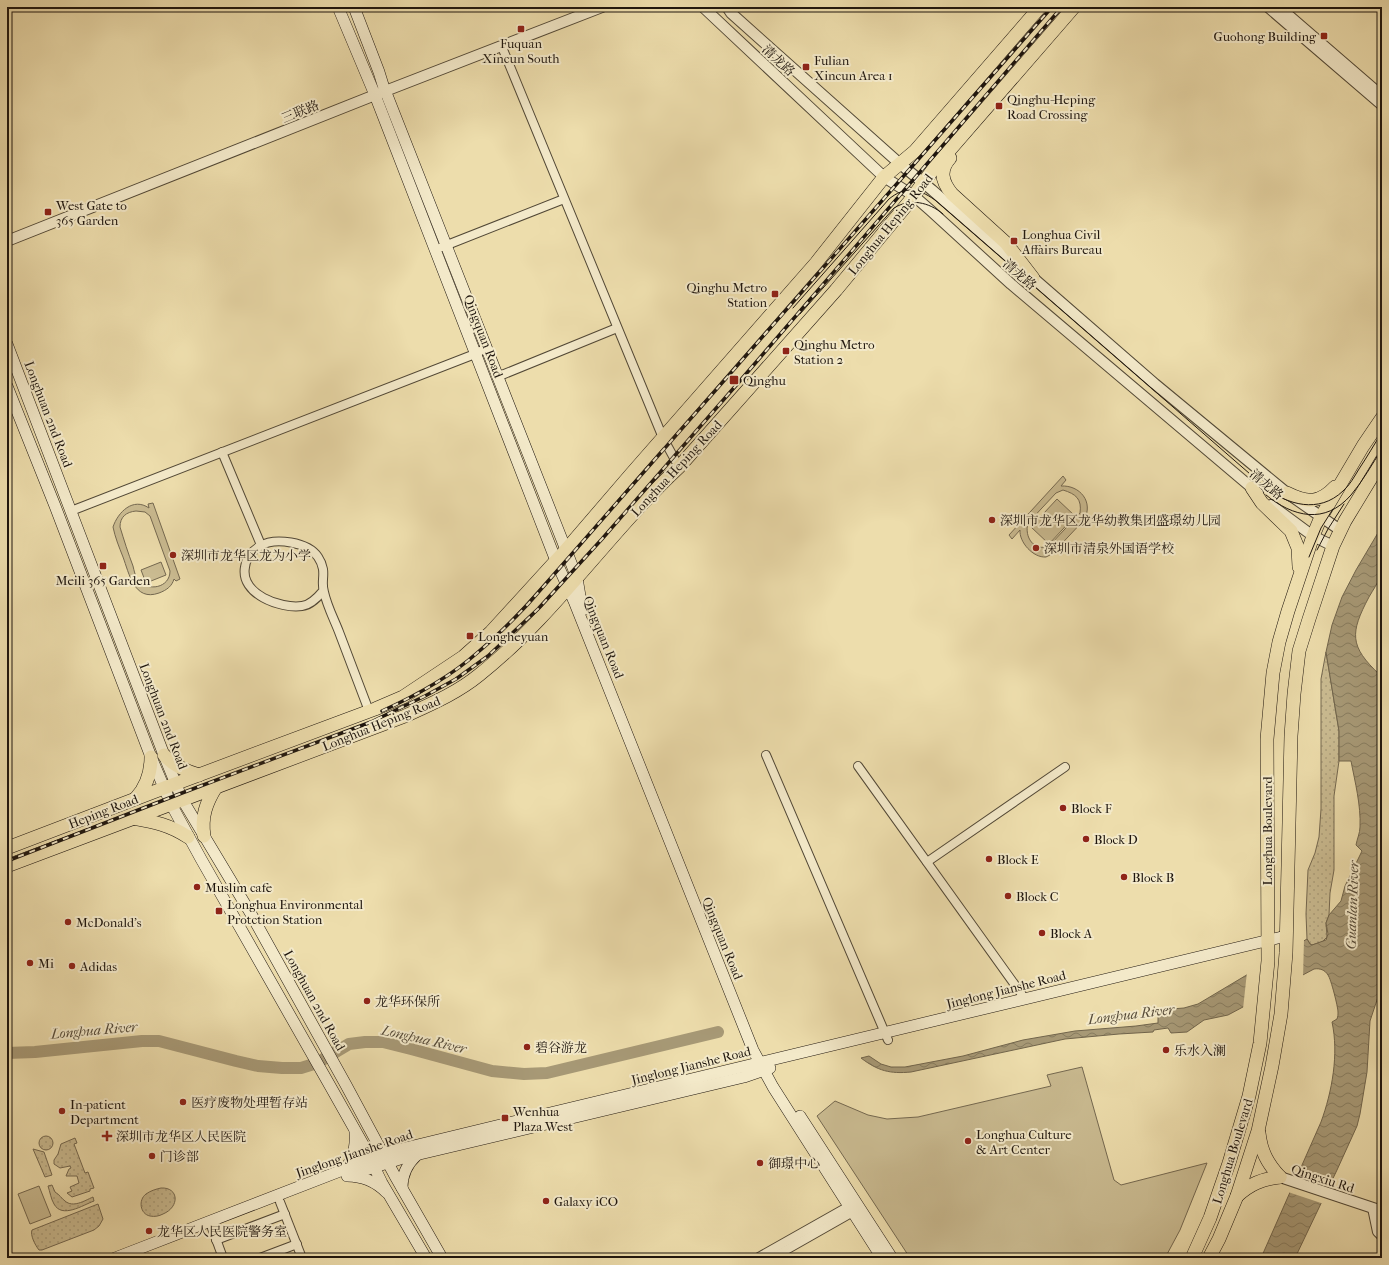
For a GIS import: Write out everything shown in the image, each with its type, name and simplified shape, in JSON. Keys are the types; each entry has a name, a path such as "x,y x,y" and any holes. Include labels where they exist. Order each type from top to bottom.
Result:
{"main road":[{"name":"Qingquan Road","path":"338,7 373,92 556,561 573,583 580,596 757,1039 765,1065 812,1149 882,1258"},
{"name":"Qingquan Road","path":"354,7 384,88 565,551 573,583"},
{"name":"Longhua Heping Road","path":"199,775 403,697 463,657 491,632 565,551 816,263 884,177 915,151 1040,7"},
{"name":"Longhua Heping Road","path":"176,802 405,716 450,695 479,676 527,631 573,583 653,492 679,467 836,290 914,196 935,167 1074,7"},
{"path":"966,132 961,144 945,164 943,173 944,182 952,194 1006,243 1033,278"},
{"name":"Longhuan 2nd Road","path":"7,344 164,755 170,786 188,837 355,1129 390,1196 426,1258"},
{"name":"Longhuan 2nd Road","path":"7,386 58,513 151,757 170,786"},
{"name":"Longhua Boulevard","path":"1192,1258 1210,1218 1238,1136 1249,1096 1260,1043 1268,950 1267,739 1273,673 1279,642 1313,536 1321,517 1382,418"},
{"name":"Longhua Boulevard","path":"1209,1258 1219,1239 1237,1196 1258,1131 1281,1014 1286,944 1291,736 1299,651 1333,546 1359,496 1382,460"},
{"path":"1287,493 1303,500 1316,500 1332,490 1345,477"},
{"path":"1252,488 1267,508 1288,526 1294,536 1299,554 1298,581"},
{"path":"164,755 175,765 199,775"},
{"path":"136,798 146,783 150,772 151,757"},
{"name":"Heping Road","path":"7,848 199,775"},
{"path":"204,836 203,826 205,808 216,787"},
{"name":"Longhuan 2nd Road","path":"176,802 204,836 251,914 442,1258"},
{"name":"Heping Road","path":"7,866 176,802"},
{"path":"133,818 165,824 177,829 188,837"},
{"name":"Jinglong Jianshe Road","path":"387,1158 401,1149 887,1036 1268,950 1286,944"},
{"name":"Jinglong Jianshe Road","path":"887,1036 1025,999 1268,950"},
{"name":"Qingquan Road","path":"765,1065 892,1258"},
{"name":"Jinglong Jianshe Road","path":"115,1258 387,1158 417,1155 744,1077 765,1065"},
{"path":"355,1129 355,1149 346,1173 379,1186 390,1196"},
{"path":"1258,1131 1267,1162 1280,1177"},
{"path":"402,1188 402,1179 406,1168 411,1160 417,1155"},
{"name":"Jinglong Jianshe Road","path":"134,1258 280,1202 346,1173"},
{"path":"1237,1196 1255,1183 1267,1178 1280,1177"}],"street":[{"name":"三联路","path":"384,88 584,7"},
{"name":"三联路","path":"7,234 373,92 502,47 602,7"},
{"name":"清龙路","path":"703,7 884,177 914,196 1011,284 1252,488 1296,524 1313,536 1333,546"},
{"name":"清龙路","path":"727,7 737,18 899,163 1155,384 1287,493 1340,530"},
{"path":"1268,7 1382,106"},
{"path":"1279,7 1382,96"},
{"path":"502,47 663,438 679,467"},
{"name":"三联路","path":"7,241 373,92"},
{"path":"435,250 564,199"},
{"path":"497,377 617,328"},
{"path":"71,511 475,354 486,348"},
{"path":"222,452 261,545"},
{"path":"323,591 316,600 303,606 288,606 269,602 255,593 248,585 244,572 246,562 251,552 261,545 273,541 287,541 309,550 318,556 324,568 323,591 369,711"},
{"path":"766,755 887,1036"},
{"path":"858,766 1025,999"},
{"path":"927,862 1065,767"},
{"name":"Qingxiu Rd","path":"1280,1177 1377,1209"},
{"path":"280,1202 302,1258"},
{"path":"757,1258 851,1209"},
{"path":"772,1258 851,1209"},
{"path":"1377,1209 1377,1232 1382,1237"},
{"path":"216,1240 285,1214"},
{"path":"212,1228 223,1258"},
{"path":"260,1258 297,1244"}],"shaded area":[{"path":"1063,476 1066,480 1061,486 1074,488 1086,501 1087,513 1084,520 1052,554 1046,557 1036,555 1024,544 1020,535 1020,530 1012,539 1009,535","holes":["1063,490 1075,495 1079,501 1080,513 1049,546 1039,547 1035,545 1031,542 1027,533 1028,523 1056,493"]},
{"path":"1057,499 1075,516 1049,544 1031,527"},
{"path":"153,503 180,579 176,581 174,579 169,588 151,595 138,590 130,578 113,527 122,511 132,505 137,504 149,508 148,504","holes":["136,511 145,512 150,516 170,571 169,577 163,584 153,587 142,584 135,575 120,527 122,518 127,514"]},
{"path":"161,562 166,575 146,583 141,570"},
{"path":"1326,652 1339,731 1339,761 1334,796 1334,870 1330,893 1329,915 1326,923 1327,937 1322,942 1312,945 1307,939 1306,914 1308,870 1315,853 1319,837 1321,809 1321,679"},
{"name":"Longhua Culture & Art Center","path":"1082,1067 1114,1180 1121,1185 1207,1163 1180,1230 1165,1258 910,1258 817,1116 835,1101 868,1115 887,1119 918,1117 1051,1086 1047,1075"},
{"path":"43,1136 49,1136 53,1140 53,1146 49,1150 43,1150 39,1146 39,1140"},
{"path":"75,1138 77,1143 74,1144 85,1173 88,1172 94,1188 90,1189 90,1191 72,1197 67,1193 72,1191 70,1187 79,1183 77,1176 66,1176 71,1168 70,1166 60,1168 54,1164 54,1160 58,1154 61,1144"},
{"path":"33,1149 44,1152 52,1175 45,1177"},
{"path":"52,1185 55,1192 68,1203 75,1204 93,1197 94,1201 73,1210 62,1210 54,1204 52,1200 48,1186"},
{"path":"39,1186 51,1216 30,1224 18,1194"},
{"path":"161,1188 167,1189 174,1194 175,1202 169,1211 163,1214 158,1216 147,1215 142,1210 141,1206 143,1197 149,1192"},
{"path":"98,1204 103,1219 99,1226 94,1230 39,1250 33,1240 32,1230"}],"water":[{"name":"Guanlan River","path":"1382,526 1382,572 1358,620 1356,639 1363,656 1380,675 1378,750 1382,980 1370,1021 1367,1072 1357,1126 1295,1258 1261,1258 1321,1122 1331,1086 1335,1047 1332,1022 1337,1019 1338,1012 1329,978 1327,973 1322,970 1314,969 1228,1015 1204,1020 1187,1032 1171,1033 1168,1028 1154,1030 1153,1032 1065,1039 911,1072 884,1071 861,1058 869,1056 881,1064 891,1067 905,1067 963,1056 1023,1040 1075,1031 1158,1023 1158,1010 1184,1008 1198,1004 1307,939 1312,945 1326,940 1328,934 1326,923 1329,915 1341,901 1345,886 1362,851 1356,845 1360,829 1360,810 1351,761 1339,761 1339,731 1326,652 1332,625 1342,597"}],"pier":[{"path":"1304,939 1303,978 1243,1009 1247,972"},
{"path":"1297,1172 1333,1183 1324,1204 1288,1192"}],"waterway":[{"name":"Longhua River","path":"7,1053 35,1052 142,1041 159,1041 258,1066 301,1068 317,1063 349,1044 383,1042 492,1071 524,1074 547,1073 718,1032"}],"tram line":[{"path":"793,308 889,199 906,190 917,191 935,200 1265,487 1283,498 1293,502 1314,505 1324,503 1334,498 1350,484 1382,432"},
{"path":"800,314 894,208 913,202 926,204 943,214"},
{"path":"1266,495 1276,503 1298,513 1320,514 1331,511 1341,505 1351,495 1382,449"},
{"path":"1317,550 1344,504"},
{"path":"1309,557 1321,528 1333,509"}],"railway":[{"path":"382,711 444,678 467,662 528,604 1052,7"},
{"path":"7,861 371,722 456,679 488,656 538,609 602,539 1062,7"}],"place":[{"name":"Fuquan Xincun South","path":"521,29"},
{"name":"Guohong Building","path":"1324,36"},
{"name":"Fulian Xincun Area 1","path":"806,67"},
{"name":"Qinghu-Heping Road Crossing","path":"999,106"},
{"name":"West Gate to 365 Garden","path":"48,212"},
{"name":"Longhua Civil Affairs Bureau","path":"1014,241"},
{"name":"Qinghu Metro Station","path":"775,294"},
{"name":"Qinghu Metro Station 2","path":"786,351"},
{"name":"Qinghu","path":"734,380"},
{"name":"深圳市龙华区龙华幼教集团盛璟幼儿园","path":"992,520"},
{"name":"深圳市清泉外国语学校","path":"1036,548"},
{"name":"深圳市龙华区龙为小学","path":"173,555"},
{"name":"Meili 365 Garden","path":"103,566"},
{"name":"Longheyuan","path":"470,636"},
{"name":"Block F","path":"1063,808"},
{"name":"Block D","path":"1086,839"},
{"name":"Block E","path":"989,859"},
{"name":"Block B","path":"1124,877"},
{"name":"Muslim cafe","path":"197,887"},
{"name":"Block C","path":"1008,896"},
{"name":"Longhua Environmental Protction Station","path":"219,911"},
{"name":"McDonald's","path":"68,922"},
{"name":"Block A","path":"1042,933"},
{"name":"Mi","path":"30,963"},
{"name":"Adidas","path":"72,966"},
{"name":"龙华环保所","path":"367,1001"},
{"name":"碧谷游龙","path":"527,1047"},
{"name":"乐水入澜","path":"1166,1050"},
{"name":"医疗废物处理暂存站","path":"183,1102"},
{"name":"In-patient Department","path":"62,1111"},
{"name":"Wenhua Plaza West","path":"505,1118"},
{"name":"深圳市龙华区人民医院","path":"107,1136"},
{"name":"Longhua Culture & Art Center","path":"968,1141"},
{"name":"门诊部","path":"152,1156"},
{"name":"御璟中心","path":"760,1163"},
{"name":"Galaxy iCO","path":"546,1201"},
{"name":"龙华区人民医院警务室","path":"149,1231"}]}
